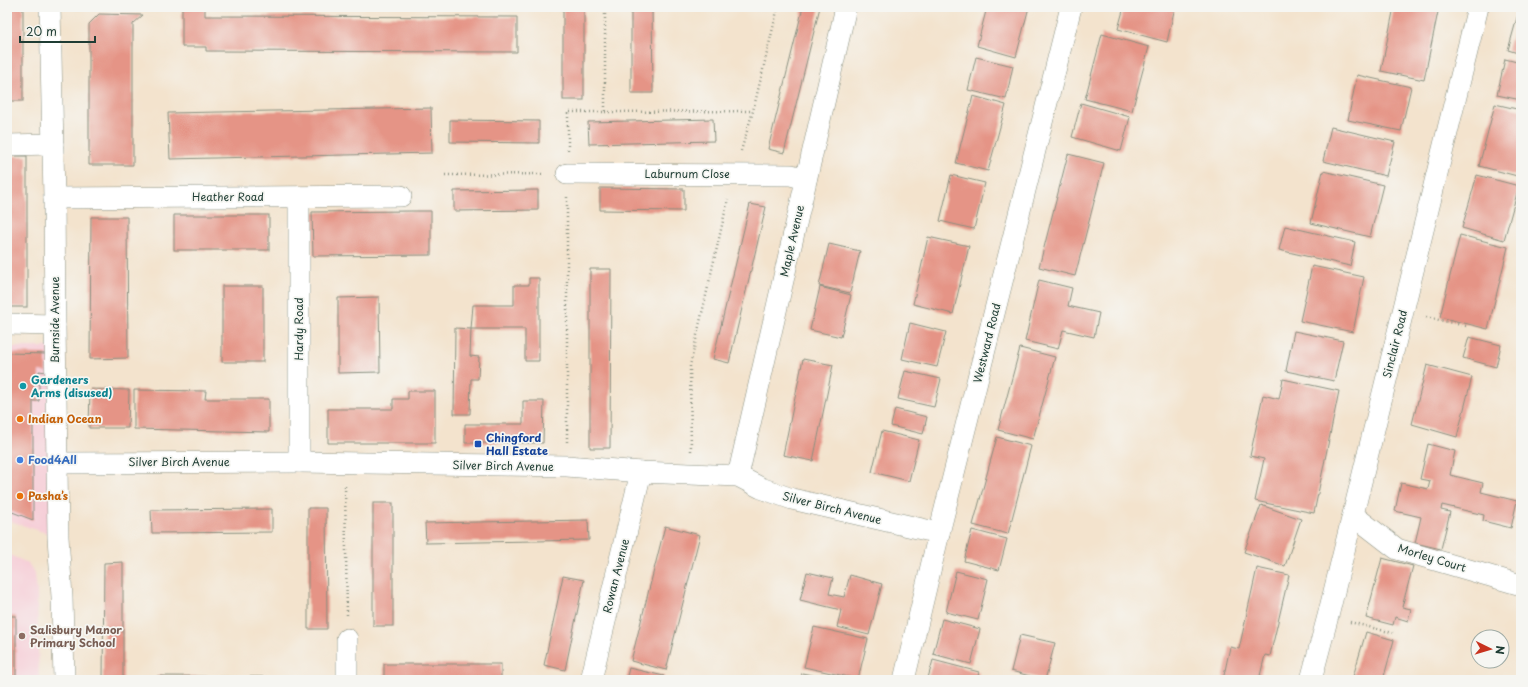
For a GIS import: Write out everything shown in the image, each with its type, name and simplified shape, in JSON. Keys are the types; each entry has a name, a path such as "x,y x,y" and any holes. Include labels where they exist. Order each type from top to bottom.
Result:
{"street":[{"name":"Burnside Avenue","path":"50,7 58,537 62,597 64,680"},
{"name":"Maple Avenue","path":"738,476 846,7"},
{"name":"Westward Road","path":"904,680 939,533 1071,7"},
{"name":"Sinclair Road","path":"1311,680 1478,7"},
{"path":"7,144 53,144"},
{"name":"Laburnum Close","path":"567,174 791,175 806,179"},
{"name":"Heather Road","path":"54,198 400,196"},
{"name":"Hardy Road","path":"298,197 299,462"},
{"path":"7,324 55,325"},
{"name":"Silver Birch Avenue","path":"57,463 299,462 567,466 641,472 738,476 760,488 792,499 939,533"},
{"name":"Rowan Avenue","path":"591,680 641,472"},
{"name":"Morley Court","path":"1353,515 1397,549 1521,585"},
{"path":"347,639 347,680"}],"path":[{"path":"605,7 605,112"},
{"path":"690,430 690,366 734,175 753,111 778,7"},
{"path":"567,466 568,112 753,111"},
{"path":"444,174 567,174"},
{"path":"1402,311 1466,326"},
{"path":"345,463 347,639"},
{"path":"1328,616 1393,633"}],"shaded area":[{"path":"7,347 50,347 58,537 7,520"},
{"name":"Salisbury Manor Primary School","path":"7,554 28,563 35,574 37,592 39,680 7,680"}],"building":[{"path":"7,7 23,7 23,101 7,101"},
{"path":"182,7 205,7 205,16 517,17 517,52 206,51 206,47 182,47"},
{"path":"563,7 584,7 584,100 563,100"},
{"path":"631,7 652,7 653,93 631,93"},
{"path":"803,7 820,7 784,153 768,149"},
{"path":"987,7 1029,7 1016,57 977,46"},
{"path":"1124,7 1175,7 1167,42 1118,29"},
{"path":"1394,7 1439,7 1424,80 1381,71"},
{"path":"1521,7 1521,54 1508,50"},
{"path":"99,14 143,15 133,24 133,165 89,165 89,24"},
{"path":"1102,34 1149,47 1132,111 1085,99"},
{"path":"976,57 1013,66 1006,99 968,90"},
{"path":"1505,59 1521,63 1521,100 1497,95"},
{"path":"1357,75 1411,87 1401,131 1348,120"},
{"path":"973,96 1006,105 988,171 956,163"},
{"path":"1081,103 1130,117 1121,151 1072,137"},
{"path":"1495,104 1521,110 1521,177 1479,166"},
{"path":"431,108 432,153 170,159 168,113"},
{"path":"713,119 714,141 589,144 588,122"},
{"path":"450,120 539,121 539,143 450,142"},
{"path":"1331,127 1395,142 1386,176 1323,161"},
{"path":"1068,154 1104,163 1075,276 1039,267"},
{"path":"7,156 27,156 27,307 7,307"},
{"path":"1323,171 1383,185 1370,237 1311,223"},
{"path":"951,175 985,183 974,229 940,221"},
{"path":"1477,175 1519,186 1504,240 1462,228"},
{"path":"600,188 684,189 684,211 600,210"},
{"path":"538,190 538,210 454,211 454,191"},
{"path":"750,204 766,207 729,363 713,359"},
{"path":"431,211 431,255 313,256 312,212"},
{"path":"174,215 269,215 269,250 174,250"},
{"path":"91,217 127,217 128,358 90,359"},
{"path":"1285,226 1355,242 1350,266 1279,250"},
{"path":"1460,235 1508,247 1488,329 1440,317"},
{"path":"928,237 969,246 953,314 913,304"},
{"path":"829,244 860,251 850,293 819,286"},
{"path":"1312,266 1364,277 1353,332 1300,321"},
{"path":"590,269 611,269 610,448 590,448"},
{"path":"529,278 539,278 539,361 525,361 525,329 471,329 473,305 514,305 514,285 529,285"},
{"path":"1039,280 1072,288 1068,306 1099,313 1094,337 1063,330 1058,349 1025,341"},
{"path":"222,286 263,286 263,362 222,362"},
{"path":"820,287 851,295 841,337 810,330"},
{"path":"379,297 380,372 338,373 338,298"},
{"path":"910,323 946,332 937,367 902,359"},
{"path":"455,328 471,329 470,356 479,357 478,379 471,379 470,414 454,414"},
{"path":"1294,331 1343,341 1334,381 1286,371"},
{"path":"1469,337 1501,345 1496,367 1463,358"},
{"path":"1020,348 1055,357 1033,439 998,430"},
{"path":"8,353 46,354 46,372 39,371 39,401 33,401 33,520 7,510"},
{"path":"803,359 833,365 813,461 783,455"},
{"path":"1427,365 1472,377 1457,437 1412,424"},
{"path":"905,371 941,379 934,407 898,399"},
{"path":"1283,379 1339,391 1314,513 1255,501 1264,459 1250,456 1263,395 1279,399"},
{"path":"90,389 129,390 128,428 89,428"},
{"path":"134,390 206,391 205,399 269,399 269,432 134,429"},
{"path":"408,391 435,391 435,443 328,443 328,409 393,409 393,399 408,399"},
{"path":"523,401 544,401 543,443 465,443 465,424 523,424"},
{"path":"895,409 927,417 923,434 891,426"},
{"path":"882,431 919,440 909,481 872,472"},
{"path":"997,437 1031,446 1008,534 973,525"},
{"path":"1428,444 1455,451 1450,475 1483,483 1481,492 1517,501 1511,528 1483,521 1484,515 1442,505 1441,510 1450,512 1441,549 1415,543 1421,517 1395,511 1401,483 1428,489 1430,481 1420,479"},
{"path":"373,503 393,503 393,626 373,626"},
{"path":"1261,505 1301,519 1285,566 1244,552"},
{"path":"308,508 326,508 327,629 308,629"},
{"path":"272,509 272,532 152,533 151,510"},
{"path":"588,520 589,540 426,543 425,523"},
{"path":"665,526 700,535 666,670 631,661"},
{"path":"972,530 1007,539 999,570 964,561"},
{"path":"1382,558 1413,566 1402,607 1411,609 1408,621 1395,617 1393,625 1366,618"},
{"path":"123,562 123,680 103,680 104,563"},
{"path":"1257,568 1289,575 1270,656 1265,655 1259,680 1223,680 1230,647 1239,649"},
{"path":"956,571 988,579 978,620 946,612"},
{"path":"807,572 833,578 829,594 844,597 850,575 882,584 869,635 837,627 841,610 800,600"},
{"path":"563,576 584,580 565,670 544,665"},
{"path":"7,616 16,616 16,680 7,680"},
{"path":"942,619 980,629 971,664 933,654"},
{"path":"814,627 868,639 858,679 804,667"},
{"path":"1366,632 1394,640 1383,680 1352,680"},
{"path":"1020,635 1055,643 1045,680 1011,671"},
{"path":"933,660 979,672 977,680 936,680 928,678"},
{"path":"384,664 501,664 501,680 384,680"},
{"path":"629,668 664,676 663,680 626,680"},
{"path":"802,673 830,679 830,680 801,680"},
{"path":"157,676 320,677 320,680 157,680"}],"place":[{"name":"Gardeners Arms (disused)","path":"23,386"},
{"name":"Indian Ocean","path":"20,419"},
{"name":"Chingford Hall Estate","path":"478,444"},
{"name":"Food4All","path":"20,460"},
{"name":"Pasha’s","path":"20,496"},
{"name":"Salisbury Manor Primary School","path":"22,636"}]}
